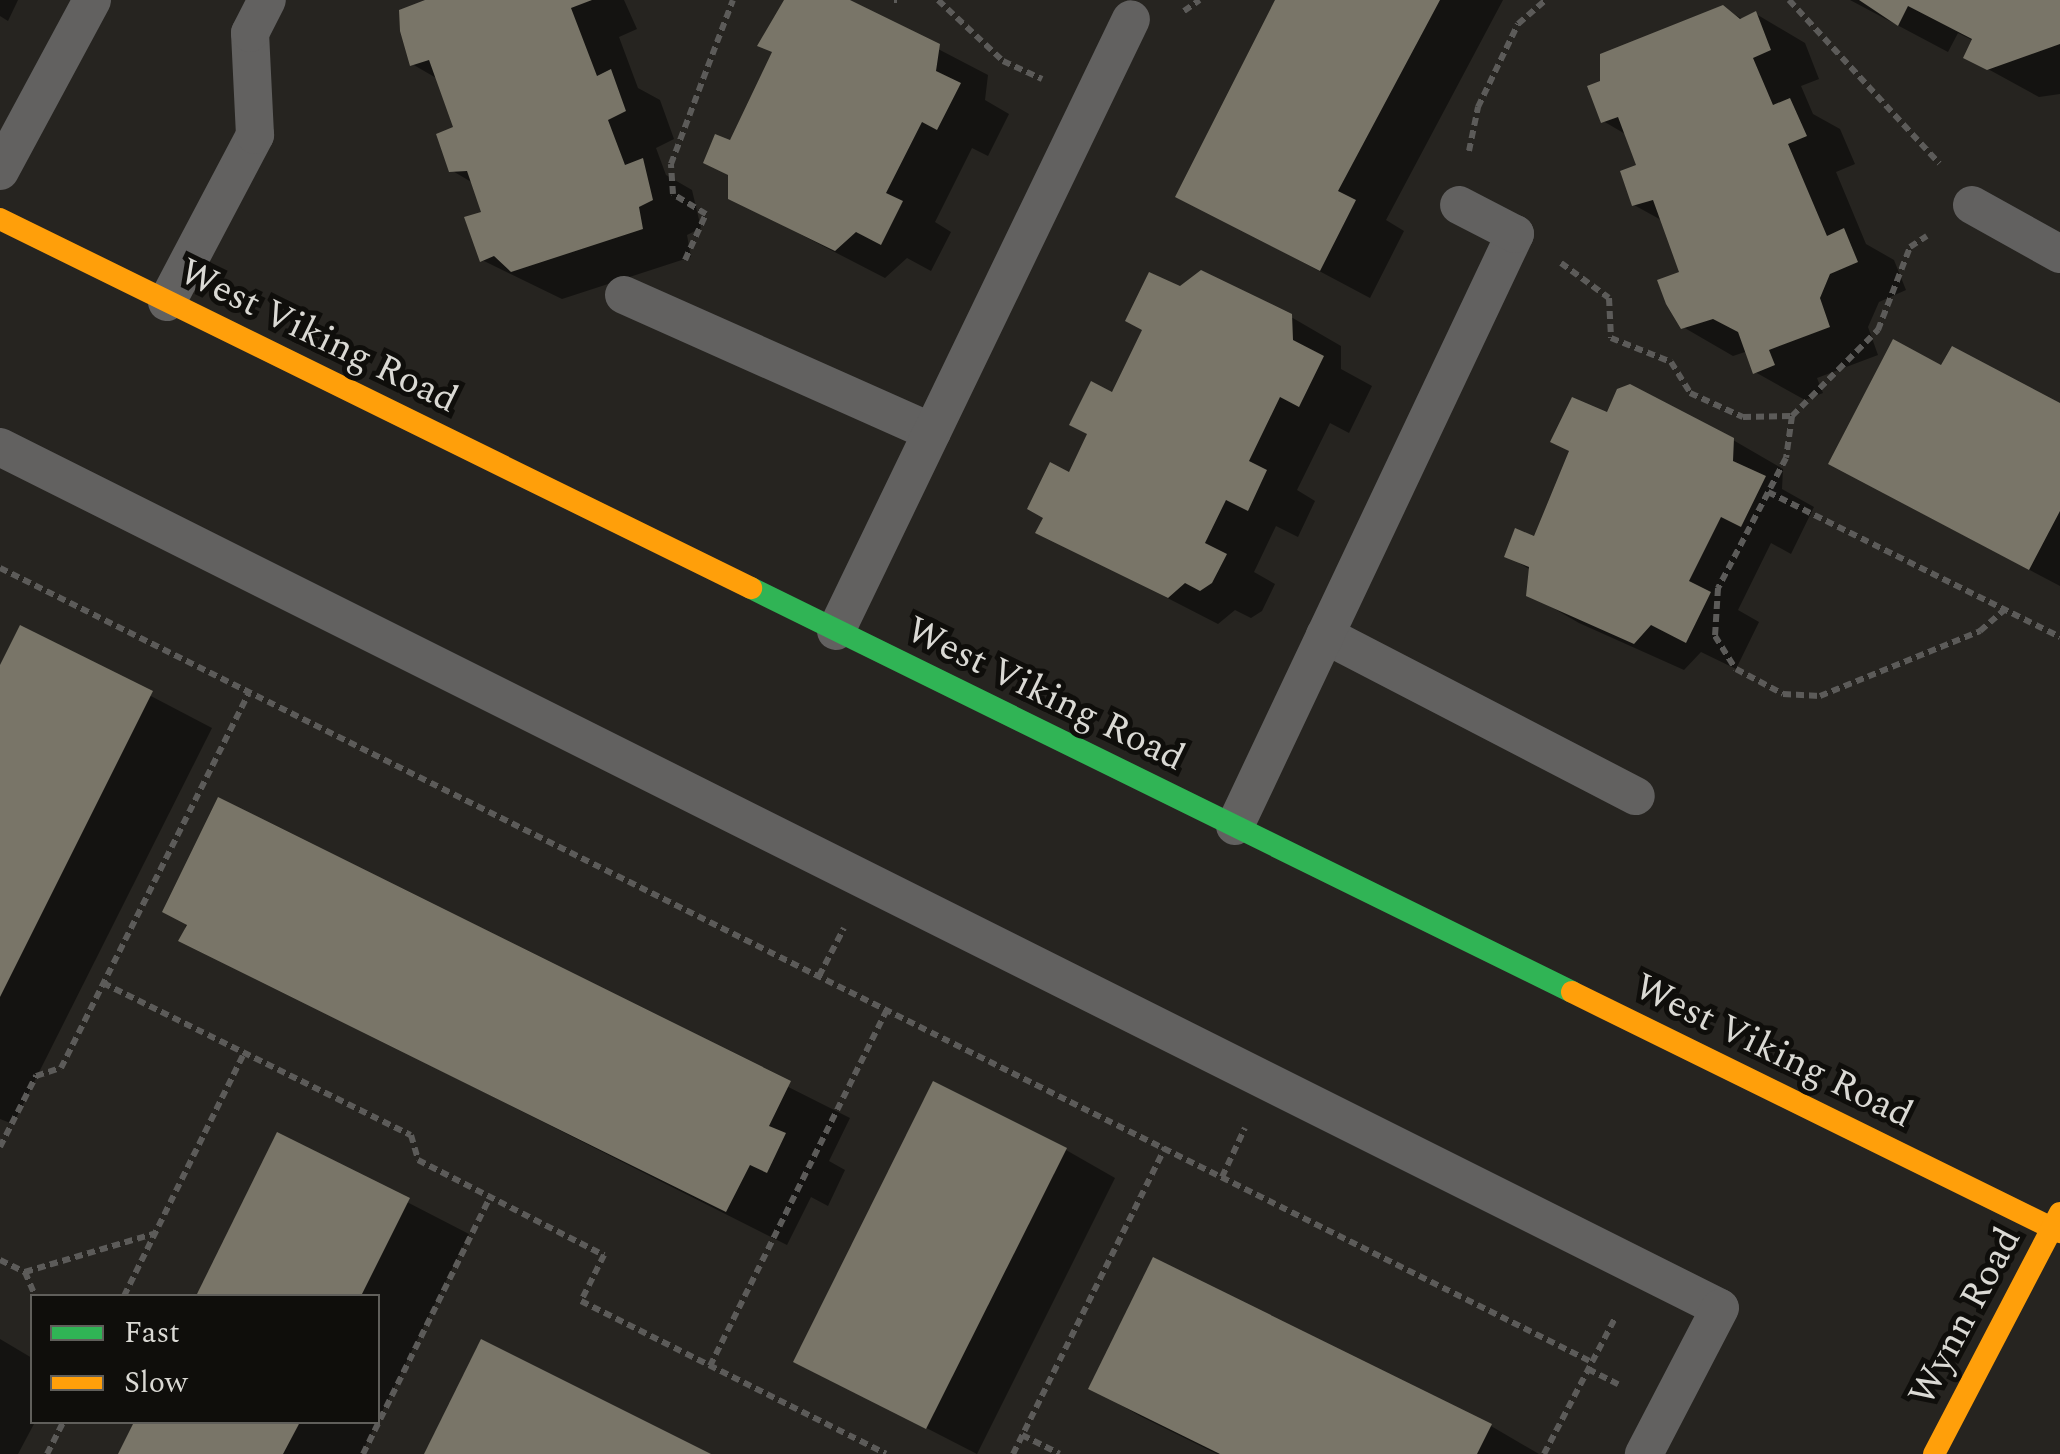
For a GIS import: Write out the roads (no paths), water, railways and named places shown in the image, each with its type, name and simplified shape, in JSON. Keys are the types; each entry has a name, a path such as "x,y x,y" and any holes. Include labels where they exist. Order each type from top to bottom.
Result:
{"street":[{"name":"West Viking Road","path":"5,233 167,302 2057,1224"},
{"name":"Wynn Road","path":"1934,1454 2057,1224"}],"lane":[{"path":"0,171 92,0"},
{"path":"167,302 255,135 250,32 267,0"},
{"path":"836,631 1131,18"},
{"path":"1235,826 1515,234 1458,205"},
{"path":"1972,205 2060,254"},
{"path":"624,295 932,432"},
{"path":"0,448 1720,1308 1644,1454"},
{"path":"1325,635 1636,796"}]}
